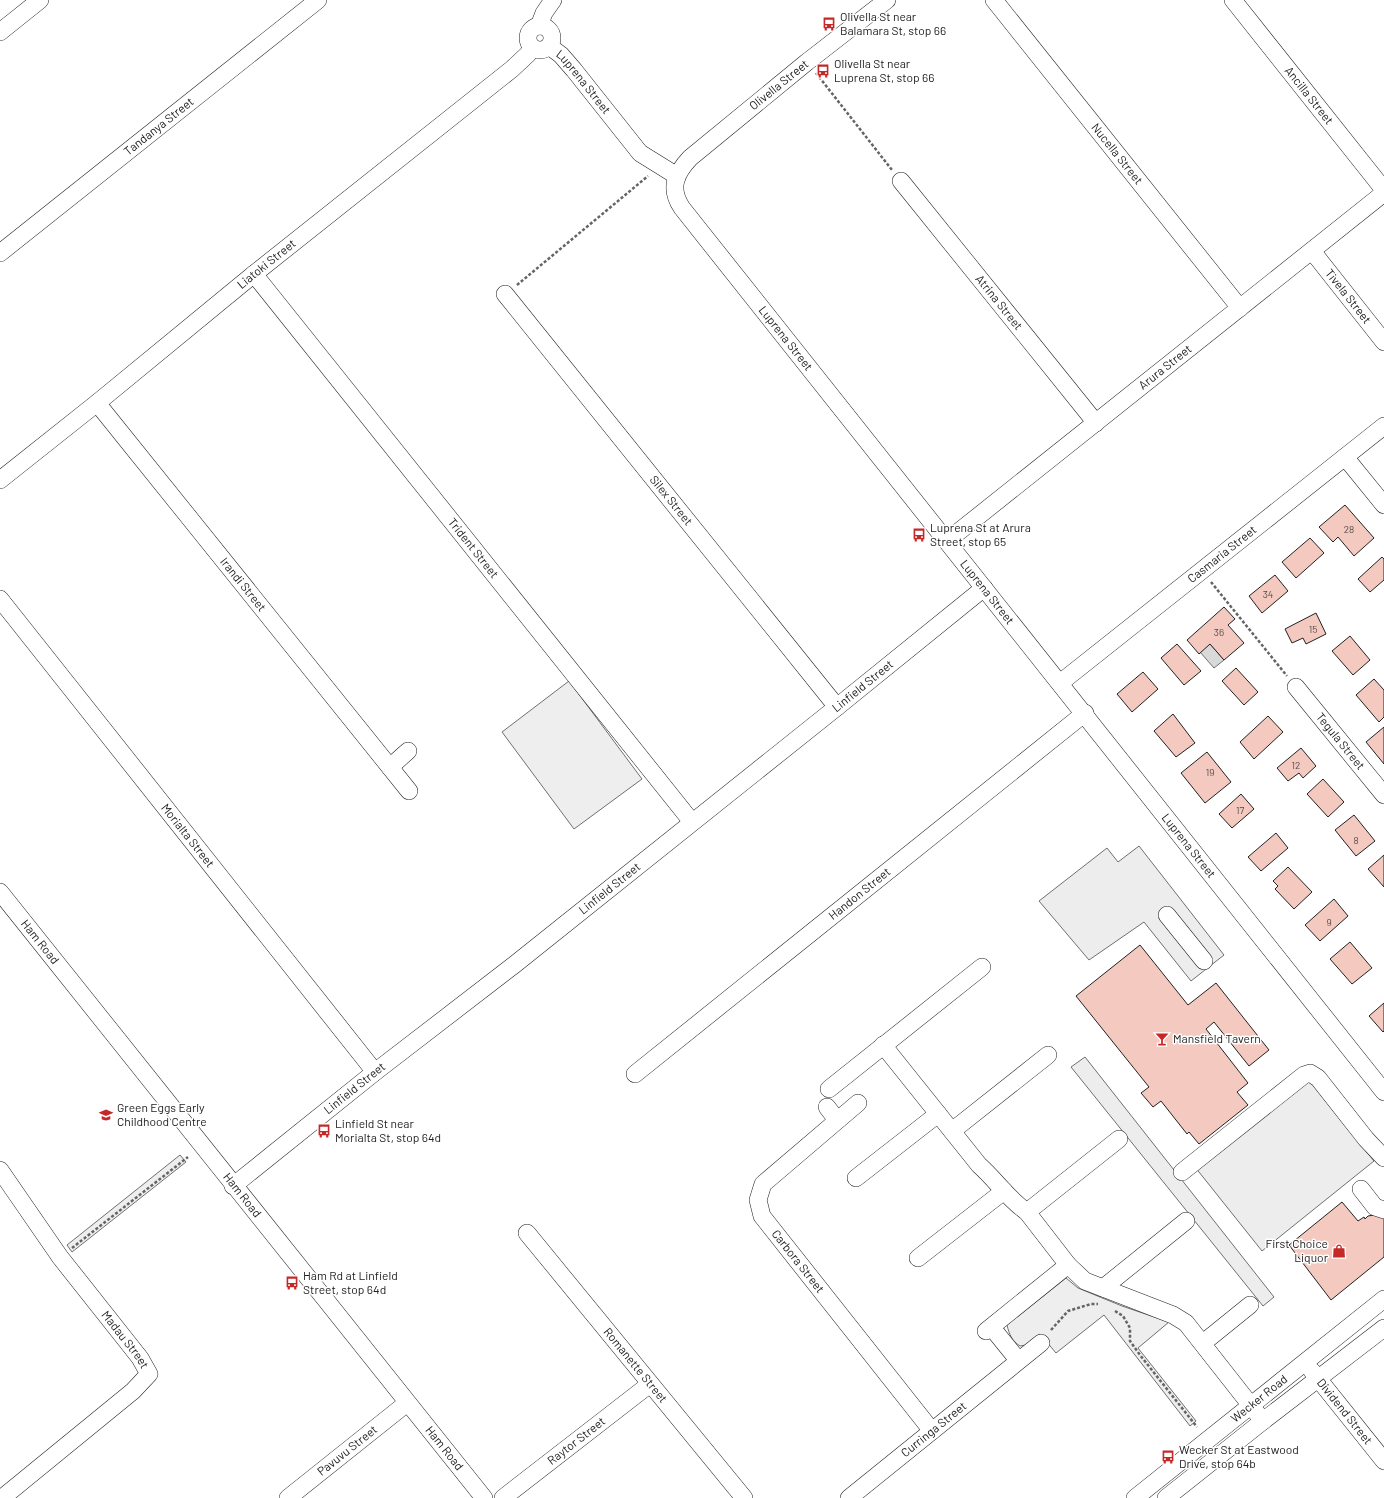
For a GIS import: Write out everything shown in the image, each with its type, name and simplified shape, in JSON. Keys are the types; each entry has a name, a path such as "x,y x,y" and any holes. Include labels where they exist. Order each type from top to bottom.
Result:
{"street":[{"path":"0,32 40,0"},
{"name":"Tandanya Street","path":"0,253 318,0"},
{"path":"539,26 544,13 553,0"},
{"name":"Olivella Street","path":"677,176 690,158 807,62 887,0"},
{"name":"Nucella Street","path":"994,0 1240,308"},
{"name":"Ancilla Street","path":"1233,0 1384,192"},
{"path":"539,26 544,26 550,31 552,39 549,46 543,50 532,47 528,40 532,29 539,26"},
{"name":"Luprena Street","path":"549,46 561,55 574,70 640,153 677,176 675,196 682,208 1060,683 1381,1081"},
{"name":"Liatoki Street","path":"0,480 98,403 254,274 512,69 528,54 532,47"},
{"name":"Atrina Street","path":"901,181 1096,423"},
{"name":"Arura Street","path":"947,541 1384,192"},
{"name":"Tivela Street","path":"1312,251 1384,342"},
{"name":"Trident Street","path":"254,274 692,822"},
{"name":"Silex Street","path":"506,294 837,708"},
{"name":"Irandi Street","path":"98,403 409,791"},
{"name":"Casmaria Street","path":"1060,683 1384,426"},
{"path":"1345,457 1384,505"},
{"name":"Linfield Street","path":"233,1186 375,1072 514,965 837,708 984,588"},
{"name":"Morialta Street","path":"0,599 375,1072"},
{"name":"Tegula Street","path":"1296,687 1384,795"},
{"name":"Handon Street","path":"635,1074 1085,713"},
{"path":"390,766 408,751"},
{"name":"Ham Road","path":"0,892 233,1186 484,1498"},
{"path":"1167,915 1204,961"},
{"path":"829,1089 982,967"},
{"path":"883,1045 979,1165 1018,1206 1027,1212 1068,1265 1085,1281 1173,1315 1186,1323 1263,1421"},
{"path":"952,1132 1048,1055"},
{"path":"1182,1172 1304,1075 1310,1073 1318,1078 1384,1158"},
{"name":"Carbora Street","path":"858,1103 832,1114 763,1184 758,1200 762,1216 932,1431"},
{"path":"856,1178 938,1114"},
{"path":"1027,1212 1119,1139"},
{"name":"Madau Street","path":"0,1170 60,1257 140,1358 149,1374 133,1391 2,1498"},
{"path":"1361,1189 1374,1207 1384,1210"},
{"path":"918,1258 1004,1191"},
{"path":"1102,1288 1186,1221"},
{"name":"Romanette Street","path":"527,1233 744,1498"},
{"path":"1018,1360 991,1333 1068,1265"},
{"name":"Wecker Road","path":"1135,1498 1384,1299"},
{"path":"1203,1343 1250,1305"},
{"name":"Wecker Road","path":"1166,1498 1384,1328"},
{"name":"Curringa Street","path":"849,1498 1018,1360 1041,1343"},
{"name":"Dividend Street","path":"1305,1363 1384,1461"},
{"name":"Raytor Street","path":"503,1498 650,1384"},
{"name":"Pavuvu Street","path":"288,1498 407,1403"}],"path":[{"path":"807,62 901,181"},
{"path":"506,294 633,190 650,174"},
{"path":"1202,571 1296,687"},
{"path":"60,1257 188,1157"},
{"path":"1041,1343 1043,1337 1054,1328 1068,1310 1091,1304 1105,1305"},
{"path":"1111,1309 1122,1316 1130,1328 1130,1341 1197,1427"}],"shaded area":[{"path":"1210,644 1224,660 1214,668 1200,652"},
{"path":"569,681 642,779 574,829 502,732"},
{"path":"1139,846 1224,955 1191,981 1144,922 1089,960 1039,901 1107,848 1118,862"},
{"path":"1085,1057 1274,1297 1263,1306 1071,1067"},
{"path":"1307,1078 1374,1161 1262,1251 1195,1167"},
{"path":"180,1155 186,1162 72,1252 67,1245"},
{"path":"1066,1278 1078,1288 1122,1306 1169,1322 1138,1348 1196,1421 1190,1426 1104,1315 1056,1353 1040,1334 1026,1345 1020,1346 1013,1340 1007,1325"}],"building":[{"path":"1345,505 1374,538 1354,556 1338,537 1333,542 1319,527"},
{"path":"1310,538 1324,553 1296,578 1282,562"},
{"path":"1382,557 1384,559 1384,580 1370,592 1358,579"},
{"path":"1275,575 1288,591 1262,613 1249,596"},
{"path":"1224,607 1235,619 1228,625 1244,643 1224,660 1210,644 1199,654 1187,640"},
{"path":"1316,613 1326,634 1306,644 1303,638 1292,643 1285,629"},
{"path":"1350,636 1370,660 1353,675 1332,651"},
{"path":"1177,644 1201,671 1184,685 1161,658"},
{"path":"1236,668 1258,692 1244,705 1222,681"},
{"path":"1143,672 1158,689 1132,712 1117,694"},
{"path":"1374,679 1384,690 1384,717 1379,722 1356,695"},
{"path":"1173,714 1195,743 1176,757 1154,731"},
{"path":"1268,716 1283,732 1254,759 1240,742"},
{"path":"1384,727 1384,764 1366,742"},
{"path":"1301,748 1316,766 1303,778 1299,773 1288,781 1277,768"},
{"path":"1207,752 1231,782 1205,803 1181,773"},
{"path":"1323,779 1344,802 1328,817 1307,794"},
{"path":"1241,794 1254,809 1232,828 1219,814"},
{"path":"1354,815 1375,841 1356,856 1335,830"},
{"path":"1276,833 1288,848 1261,871 1248,857"},
{"path":"1384,855 1384,887 1368,869"},
{"path":"1288,867 1312,892 1294,909 1275,889 1278,886 1273,881"},
{"path":"1334,899 1348,916 1320,941 1305,925"},
{"path":"1350,942 1372,968 1352,984 1330,959"},
{"name":"Mansfield Tavern","path":"1140,945 1188,1005 1216,983 1269,1050 1249,1066 1214,1022 1206,1029 1248,1083 1237,1092 1248,1105 1199,1144 1189,1132 1187,1134 1161,1101 1153,1107 1141,1093 1149,1087 1076,996"},
{"path":"1384,1003 1384,1031 1383,1032 1369,1016"},
{"name":"First Choice Liquor","path":"1342,1202 1358,1221 1364,1217 1365,1219 1368,1216 1380,1214 1384,1216 1384,1257 1331,1300 1289,1245"}],"place":[{"name":"Olivella St near Balamara St, stop 66","path":"829,24"},
{"name":"Olivella St near Luprena St, stop 66","path":"823,71"},
{"name":"Luprena St at Arura Street, stop 65","path":"919,535"},
{"name":"Mansfield Tavern","path":"1162,1039"},
{"name":"Green Eggs Early Childhood Centre","path":"106,1115"},
{"name":"Linfield St near Morialta St, stop 64d","path":"324,1131"},
{"name":"First Choice Liquor","path":"1339,1251"},
{"name":"Ham Rd at Linfield Street, stop 64d","path":"292,1283"},
{"name":"Wecker St at Eastwood Drive, stop 64b","path":"1168,1457"}]}
